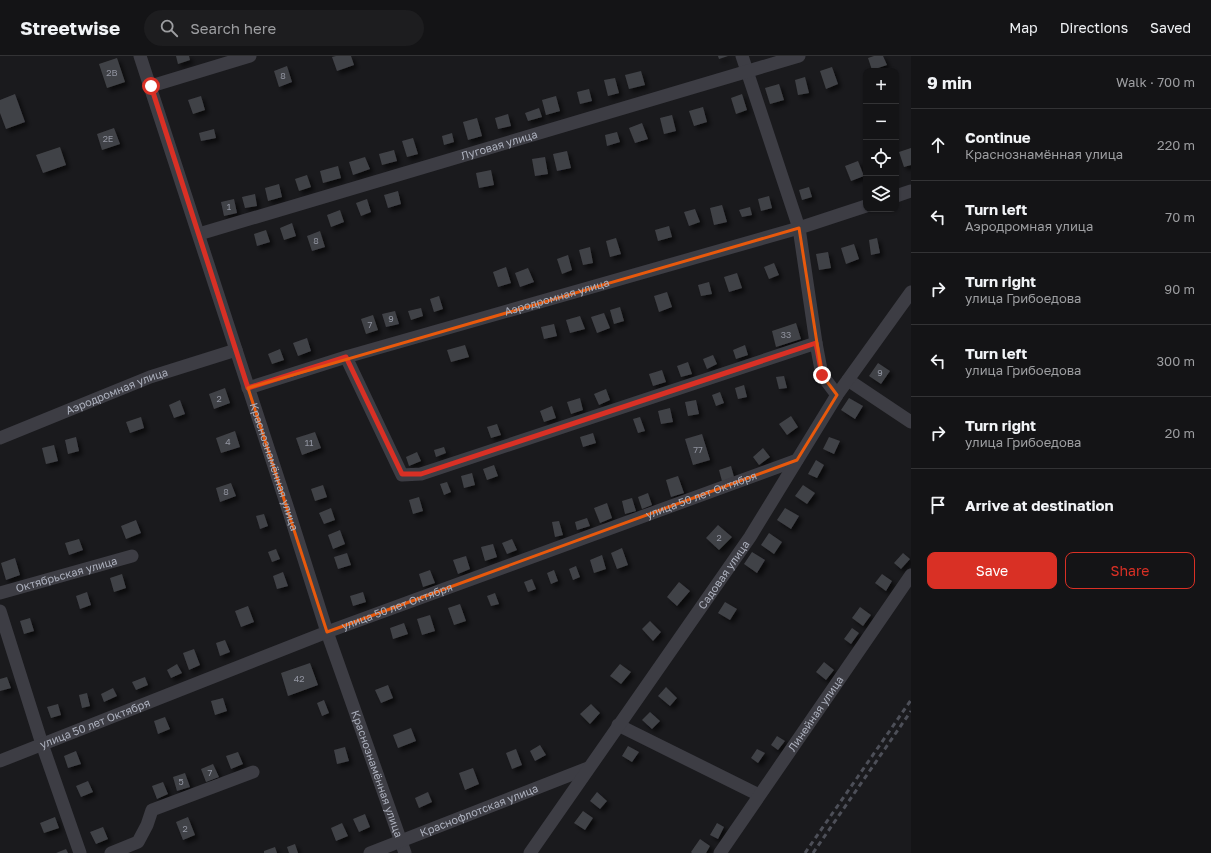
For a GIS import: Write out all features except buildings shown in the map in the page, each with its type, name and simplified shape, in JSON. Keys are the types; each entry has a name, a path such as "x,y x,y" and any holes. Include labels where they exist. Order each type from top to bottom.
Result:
{"street":[{"name":"Краснознамённая улица","path":"140,56 290,512 327,632 403,847"},
{"path":"151,86 250,56"},
{"path":"742,56 798,228 822,375 837,395"},
{"name":"Луговая улица","path":"199,234 799,56"},
{"path":"899,195 911,191"},
{"name":"Аэродромная улица","path":"248,388 346,357 798,228 863,207"},
{"name":"Садовая улица","path":"530,853 618,724 750,537 837,395 911,292"},
{"path":"346,357 402,474 421,474 816,343"},
{"name":"Аэродромная улица","path":"0,438 150,377 236,350"},
{"path":"848,380 911,422"},
{"name":"улица 50 лет Октября","path":"0,761 327,632 797,460"},
{"name":"Октябрьская улица","path":"0,593 132,556"},
{"name":"Линейная улица","path":"720,853 758,795 911,575"},
{"path":"0,611 42,744 80,853"},
{"path":"618,724 758,795"},
{"name":"Краснофлотская улица","path":"370,853 403,847 588,768"},
{"path":"111,853 138,842 148,825 152,810 253,772"}],"highlighted area":[{"path":"799,228 822,375 837,395 797,460 327,632 248,388"}],"railway":[{"path":"805,853 911,700"},
{"path":"813,853 911,711"}],"route":[{"path":"151,86 248,388 346,357 402,474 421,474 816,343 822,375"}]}
